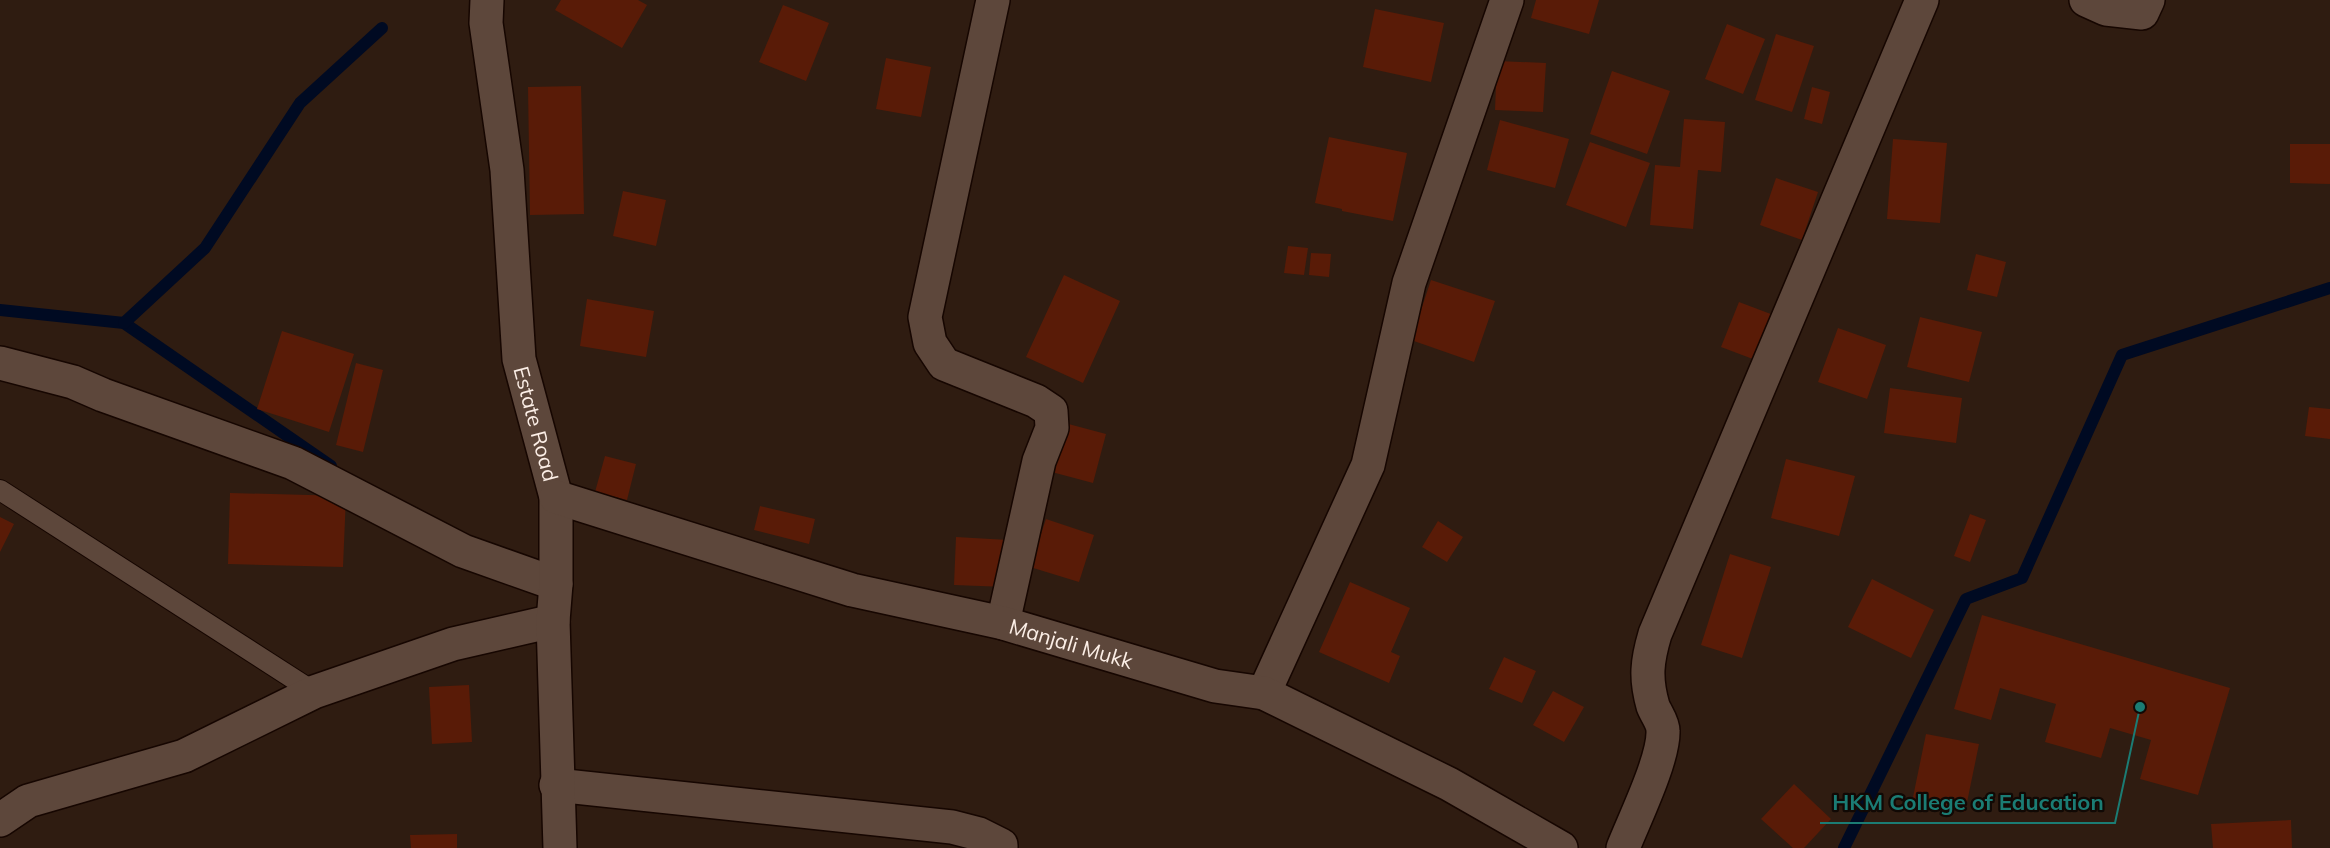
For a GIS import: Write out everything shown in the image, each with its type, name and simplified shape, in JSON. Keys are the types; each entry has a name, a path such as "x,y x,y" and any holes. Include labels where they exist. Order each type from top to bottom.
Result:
{"street":[{"name":"Estate Road","path":"487,0 486,23 507,170 519,359 556,497 556,584 553,621 556,785 560,848"},
{"path":"993,0 925,317 930,343 944,364 1036,401 1051,411 1052,428 1039,461 1003,623"},
{"path":"1264,693 1368,465 1409,282 1507,0"},
{"path":"1623,848 1662,748 1664,728 1654,708 1647,683 1647,659 1655,634 1922,0"},
{"path":"2086,0 2106,9 2142,13 2148,0"},
{"path":"0,363 73,382 103,395 293,463 463,550 556,584"},
{"name":"Manjali Mukk","path":"556,497 852,590 1003,623 1215,686 1264,693 1449,784 1561,848"},
{"path":"0,820 14,798 184,756 314,692 453,644 553,621"},
{"path":"556,785 952,827 979,834 1001,845 1001,848"}],"lane":[{"path":"0,490 314,692"}],"building":[{"path":"561,0 638,0 647,5 622,48 555,10"},
{"path":"1536,0 1599,0 1589,34 1531,18"},
{"path":"783,5 829,23 806,81 759,62"},
{"path":"1375,9 1444,23 1431,82 1363,67"},
{"path":"1727,24 1765,39 1743,94 1705,79"},
{"path":"1776,34 1814,46 1792,112 1755,100"},
{"path":"886,58 931,67 921,117 876,109"},
{"path":"1497,61 1546,63 1543,112 1495,110"},
{"path":"1612,71 1670,91 1647,154 1590,134"},
{"path":"581,86 584,214 530,215 528,87"},
{"path":"1812,87 1830,92 1822,124 1804,119"},
{"path":"1684,119 1725,122 1721,172 1698,170 1693,229 1650,225 1655,165 1680,167"},
{"path":"1500,120 1569,139 1555,188 1487,170"},
{"path":"1329,137 1407,153 1393,221 1315,203"},
{"path":"1893,139 1947,143 1940,223 1887,219"},
{"path":"1590,142 1650,163 1626,227 1566,205"},
{"path":"2290,144 2330,144 2330,184 2290,183"},
{"path":"1776,178 1818,192 1802,240 1760,225"},
{"path":"623,191 666,200 656,246 613,236"},
{"path":"1288,246 1308,248 1304,275 1284,273"},
{"path":"1311,253 1331,254 1329,277 1309,275"},
{"path":"1976,254 2006,262 1997,297 1967,290"},
{"path":"1064,275 1120,301 1083,383 1026,357"},
{"path":"1431,280 1495,301 1474,362 1411,340"},
{"path":"587,299 654,311 646,357 580,346"},
{"path":"1739,302 1784,319 1766,364 1721,347"},
{"path":"1920,317 1982,332 1969,382 1907,367"},
{"path":"1838,328 1886,345 1867,399 1818,382"},
{"path":"282,331 354,354 329,432 257,409"},
{"path":"356,363 383,370 363,452 336,445"},
{"path":"1890,388 1962,398 1956,443 1884,433"},
{"path":"2309,407 2330,409 2330,439 2305,436"},
{"path":"1061,422 1106,434 1093,483 1048,471"},
{"path":"605,456 636,464 627,500 595,492"},
{"path":"1786,459 1855,476 1839,536 1771,518"},
{"path":"230,493 346,496 343,567 228,564"},
{"path":"760,506 815,519 809,544 754,530"},
{"path":"1970,514 1986,520 1970,562 1954,556"},
{"path":"0,517 14,524 0,552"},
{"path":"1046,519 1094,535 1079,582 1030,567"},
{"path":"1438,521 1463,537 1447,562 1422,547"},
{"path":"956,537 1008,540 1006,587 954,585"},
{"path":"1730,554 1771,567 1742,658 1701,645"},
{"path":"1872,579 1934,610 1911,658 1848,627"},
{"path":"1350,582 1410,608 1391,652 1400,656 1389,683 1319,652"},
{"path":"1982,615 2230,688 2198,795 2140,779 2151,740 2110,728 2101,758 2045,742 2056,704 2000,688 1991,720 1954,709"},
{"path":"1504,657 1536,671 1522,703 1489,689"},
{"path":"469,685 472,742 432,744 429,687"},
{"path":"1553,691 1584,707 1564,742 1533,725"},
{"path":"1926,734 1979,744 1965,812 1912,802"},
{"path":"1794,784 1831,819 1804,848 1793,848 1761,819"},
{"path":"2291,820 2292,848 2213,848 2211,824"},
{"path":"457,834 457,848 411,848 410,835"}],"waterway":[{"path":"124,323 205,248 300,103 382,28"},
{"path":"1844,848 1966,599 2022,578 2122,355 2330,288"},
{"path":"0,310 124,323 331,466"}],"place":[{"name":"HKM College of Education","path":"2140,707"}]}
